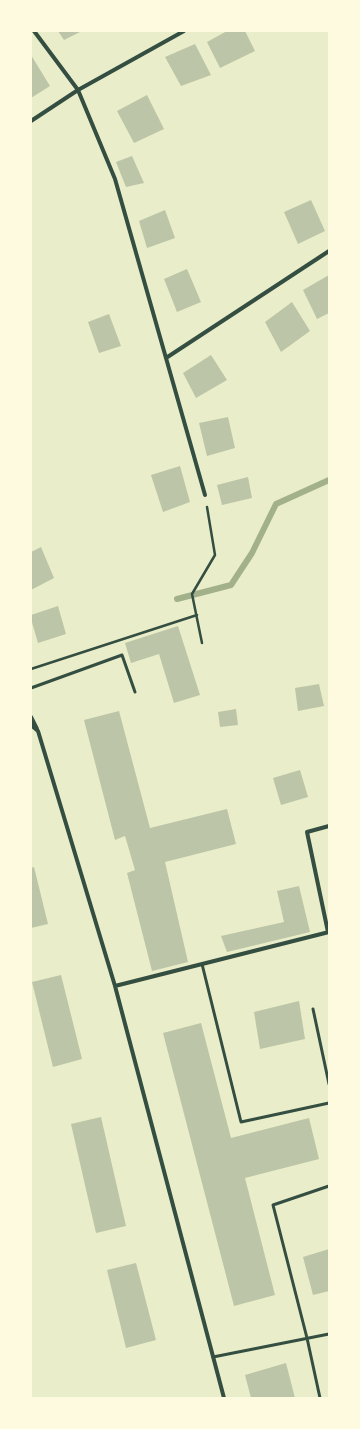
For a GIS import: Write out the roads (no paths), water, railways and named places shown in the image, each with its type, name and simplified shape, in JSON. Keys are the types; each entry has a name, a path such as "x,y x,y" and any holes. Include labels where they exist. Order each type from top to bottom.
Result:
{"street":[{"path":"34,31 78,90 115,179 205,495"},
{"path":"31,121 78,90 184,31"},
{"path":"166,358 329,251"},
{"path":"31,717 38,731 116,986 224,1398"},
{"path":"31,725 38,731"},
{"path":"116,986 329,932 307,832 329,826"}],"lane":[{"path":"31,688 122,655 135,692"},
{"path":"202,964 241,1122 329,1103"},
{"path":"313,1009 329,1084"},
{"path":"320,1398 307,1338 273,1205 329,1186"},
{"path":"213,1358 329,1334"}],"waterway":[{"path":"177,599 231,585 252,553 276,504 329,480"}]}
